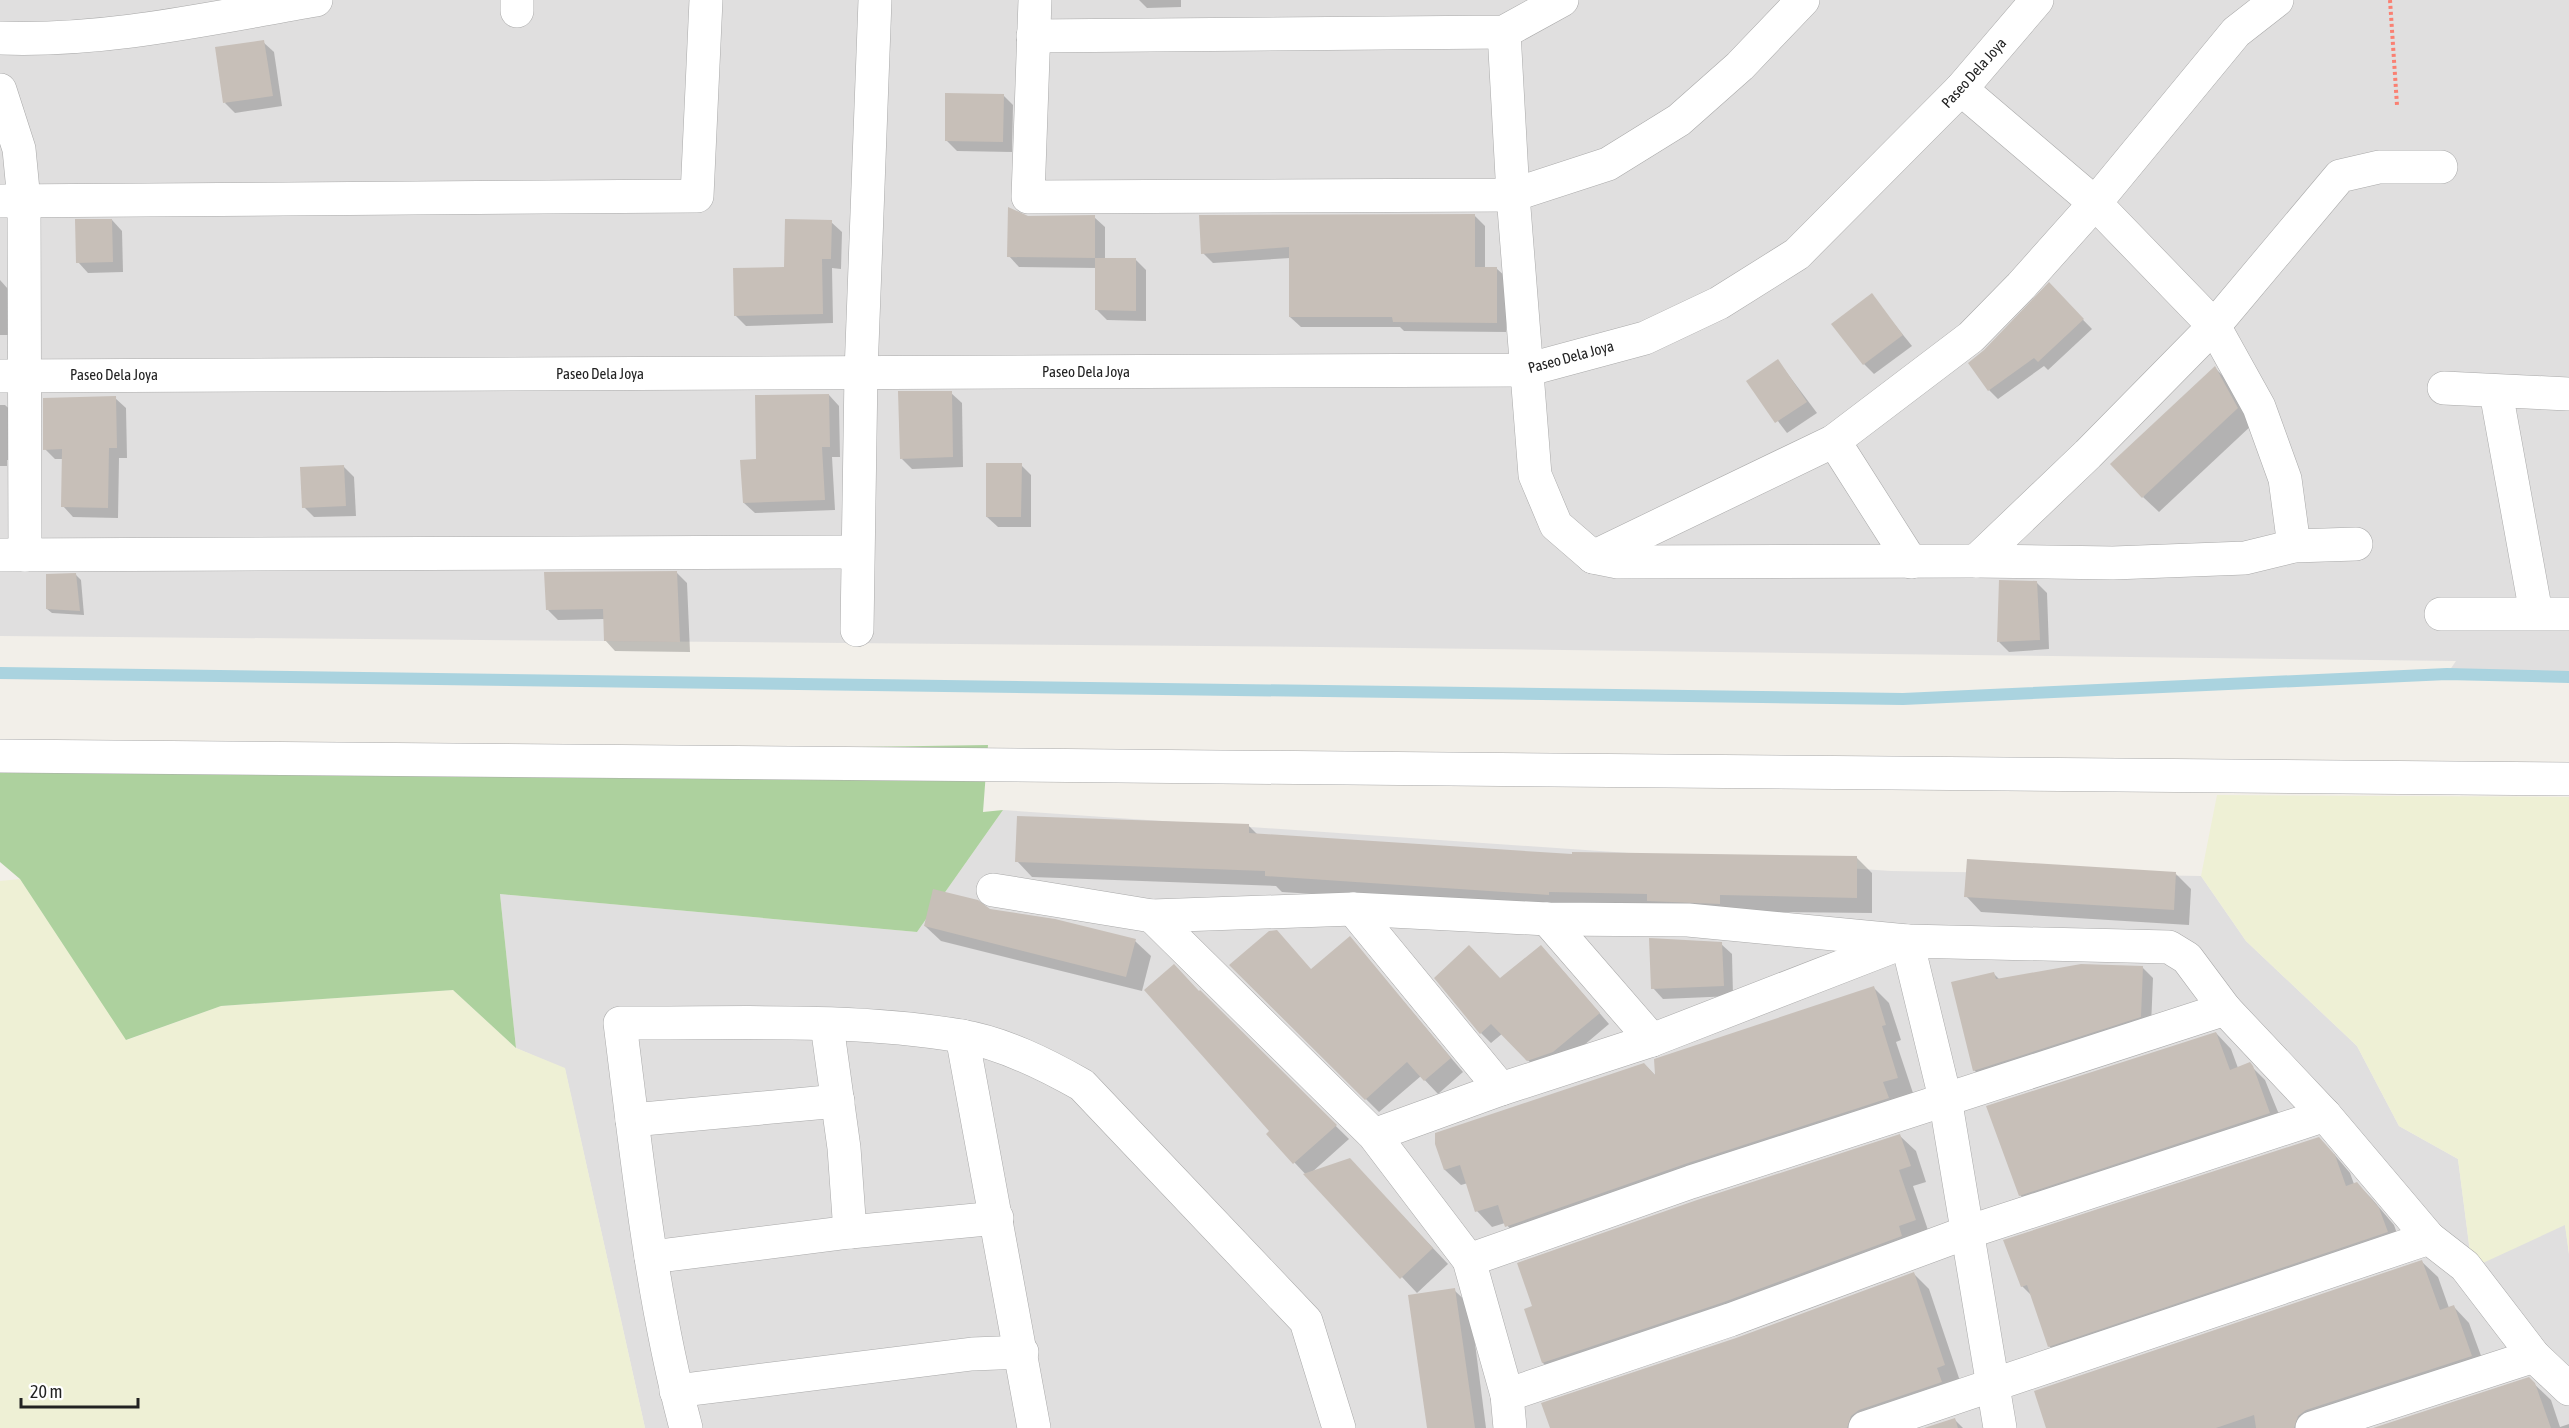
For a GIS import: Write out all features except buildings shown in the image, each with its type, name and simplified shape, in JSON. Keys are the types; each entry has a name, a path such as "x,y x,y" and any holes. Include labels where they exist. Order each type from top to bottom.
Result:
{"street":[{"path":"0,38 42,39 123,33 316,0"},
{"path":"12,201 697,196 705,0"},
{"path":"857,630 861,373 875,0"},
{"path":"1035,0 1028,197 1513,195 1608,164 1679,120 1740,66 1803,0"},
{"path":"1033,36 1504,32 1562,0"},
{"name":"Paseo Dela Joya","path":"12,376 1526,370 1645,338 1719,303 1797,254 1961,89 2037,0"},
{"path":"1593,557 1834,441 1971,337 2021,286 2095,203 2236,32 2277,0"},
{"path":"1504,32 1513,195 1535,475 1556,525 1593,557 1618,562 2113,563 2234,558 2294,546 2356,544"},
{"path":"1961,89 2095,203 2214,326 2259,407 2284,479 2294,546"},
{"path":"0,90 19,148 12,201 12,555 857,552"},
{"path":"1976,561 2088,454 2214,326 2340,176 2379,167 2441,167"},
{"path":"2444,388 2569,394"},
{"path":"2496,392 2536,613"},
{"path":"1834,441 1911,562"},
{"path":"2441,614 2569,614"},
{"path":"0,756 2569,779"},
{"path":"993,890 1152,916 1353,909 1546,919 1688,920 1907,941 2169,947 2187,958 2224,1009 2325,1115 2429,1238 2465,1266 2534,1356 2569,1389"},
{"path":"1353,909 1501,1089"},
{"path":"1152,916 1374,1135 1469,1260 1507,1395 1510,1428"},
{"path":"1546,919 1652,1040"},
{"path":"1374,1135 1501,1089 1652,1040 1907,941"},
{"path":"1907,941 1945,1098 2000,1428"},
{"path":"1469,1260 1691,1182 2224,1009"},
{"path":"686,1428 676,1391 651,1257 620,1023 827,1025 962,1036 1041,1061 1082,1085 1306,1321 1339,1428"},
{"path":"827,1025 844,1148 850,1232"},
{"path":"962,1036 1022,1352 1034,1428"},
{"path":"632,1120 838,1101"},
{"path":"1507,1395 1730,1320 1968,1232 2168,1169 2325,1115"},
{"path":"651,1257 850,1232 997,1218"},
{"path":"1864,1428 2429,1238"},
{"path":"676,1391 972,1354 1022,1352"},
{"path":"2312,1428 2534,1356"}],"path":[{"path":"2390,0 2397,105"}],"shaded area":[{"path":"0,0 2569,0 2569,677 2447,674 2456,661 1322,647 0,636"},
{"path":"1003,810 1891,871 2201,876 2246,941 2357,1046 2399,1126 2458,1159 2472,1267 2565,1224 2569,1254 2569,1428 645,1428 565,1069 516,1048 500,894 917,932"}],"green space":[{"path":"988,745 983,812 1003,810 917,932 500,894 516,1048 453,990 221,1006 126,1040 20,879 0,862 0,760"},
{"path":"2217,795 2569,797 2569,1254 2565,1225 2472,1268 2458,1159 2399,1126 2357,1046 2246,941 2201,876"},
{"path":"20,879 127,1040 221,1006 453,990 516,1048 565,1068 645,1428 0,1428 0,881"}],"waterway":[{"path":"0,673 1903,699 2447,674 2569,677"}]}
